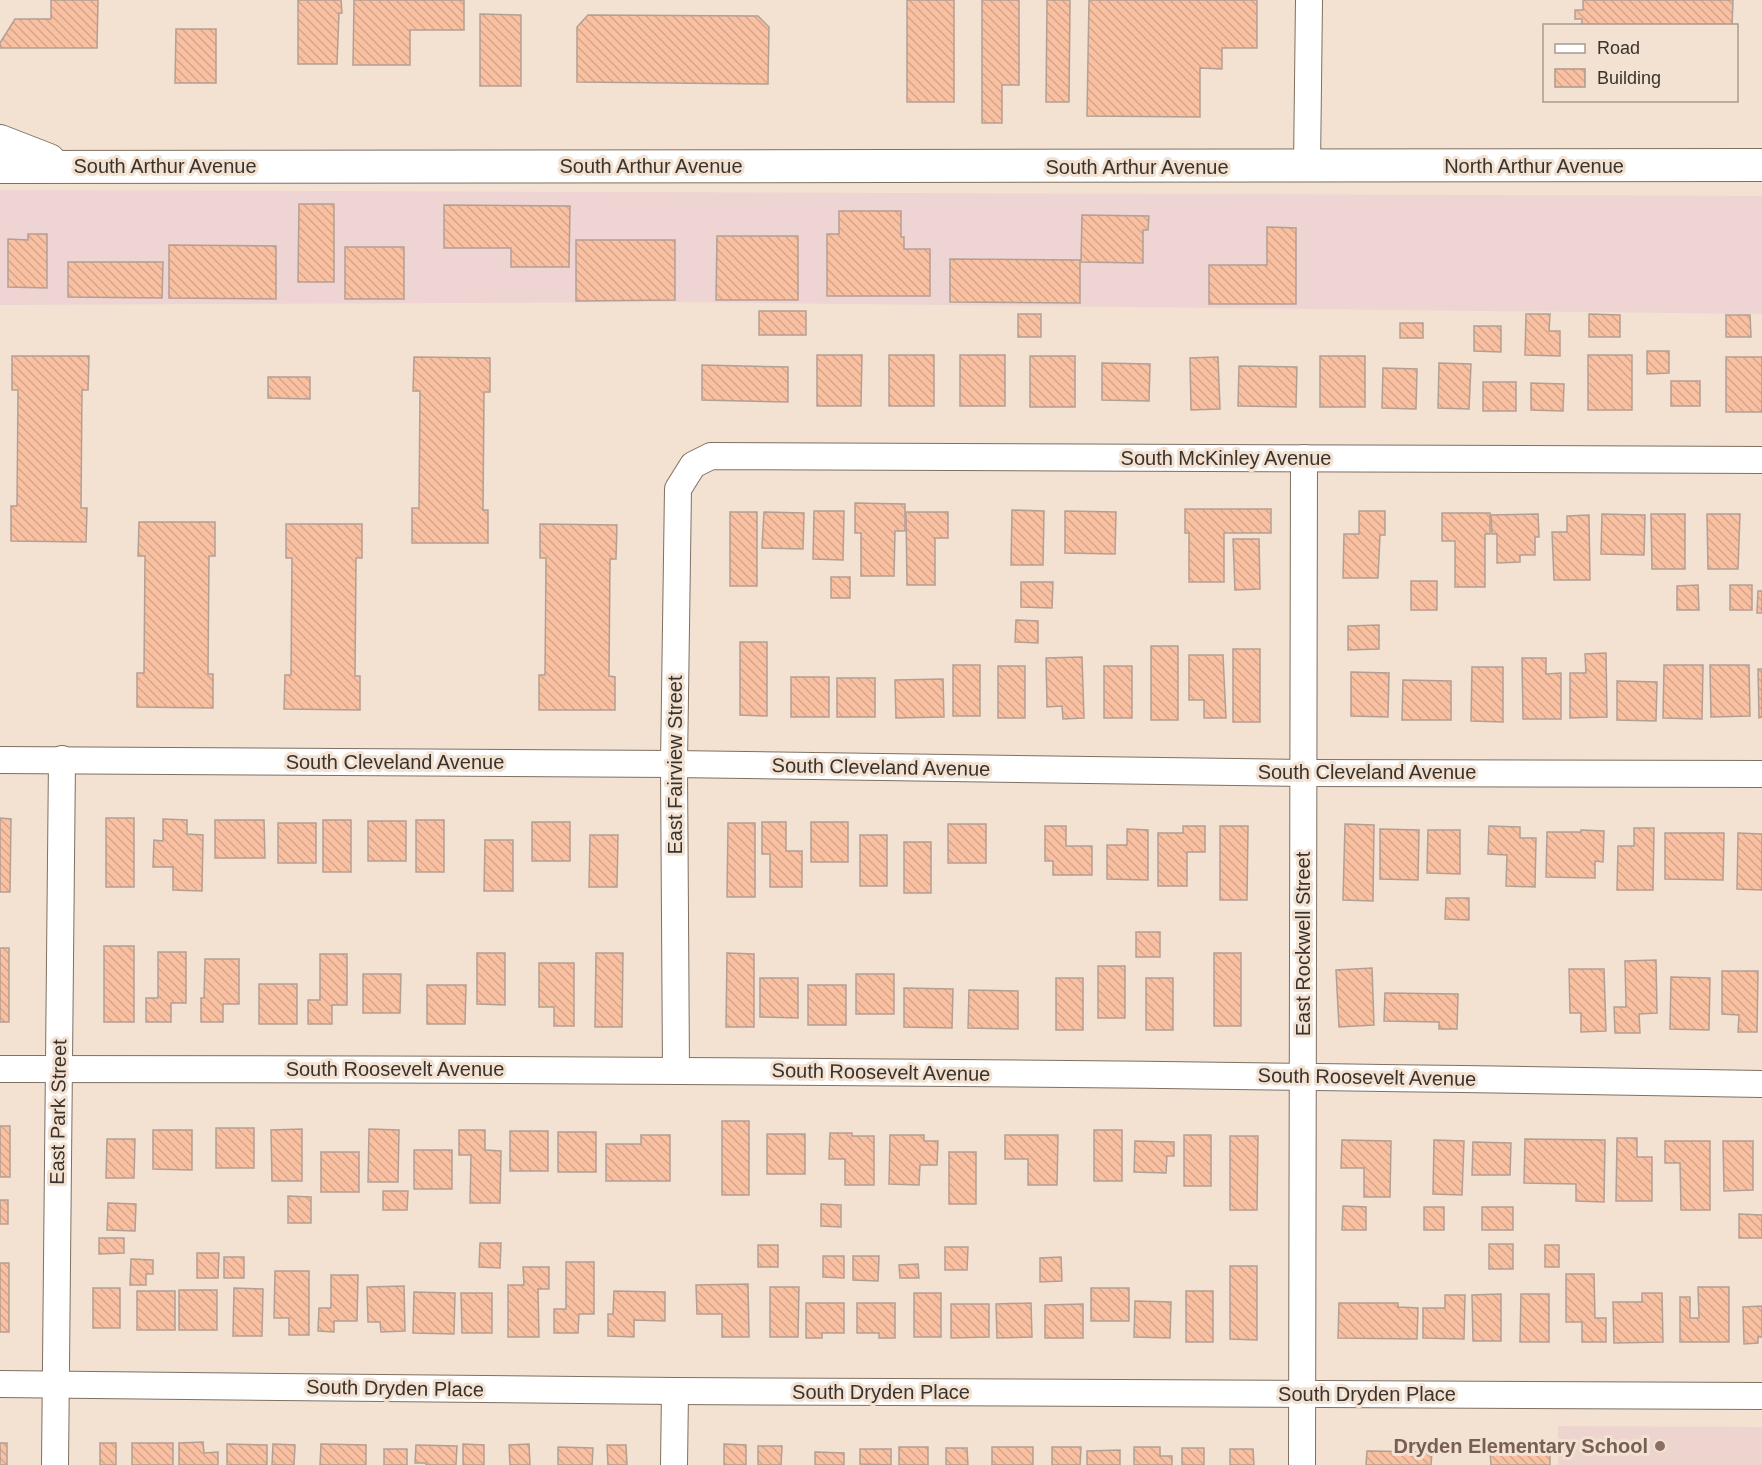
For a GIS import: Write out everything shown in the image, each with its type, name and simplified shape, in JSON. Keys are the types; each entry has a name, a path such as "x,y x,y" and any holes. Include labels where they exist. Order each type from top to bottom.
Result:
{"street":[{"path":"1307,167 1309,0"},
{"name":"South Arthur Avenue","path":"0,141 64,166 1307,167"},
{"name":"North Arthur Avenue","path":"1307,167 1762,165"},
{"path":"0,167 64,166"},
{"name":"South McKinley Avenue","path":"693,465 711,456 1762,460"},
{"name":"East Rockwell Street","path":"1302,1465 1304,458"},
{"name":"East Fairview Street","path":"676,1070 674,764 678,489 693,465"},
{"name":"South Cleveland Avenue","path":"0,759 1304,772 1762,774"},
{"name":"East Park Street","path":"55,1465 62,759"},
{"name":"South Roosevelt Avenue","path":"0,1069 676,1070 1302,1075 1762,1084"},
{"name":"South Dryden Place","path":"0,1384 675,1391 1762,1396"},
{"path":"674,1465 675,1391"}],"shaded area":[{"path":"0,190 1762,196 1762,314 677,302 0,305"},
{"name":"Dryden Elementary School","path":"1558,1426 1762,1427 1762,1465 1558,1465"}],"building":[{"path":"51,0 98,0 97,48 0,48 0,43 15,19 51,19"},
{"path":"298,0 341,0 342,13 339,13 337,64 298,64"},
{"path":"354,0 464,0 464,30 410,30 410,65 353,65"},
{"path":"907,0 954,0 954,102 907,102"},
{"path":"982,0 1019,0 1019,85 1002,85 1002,123 982,123"},
{"path":"1047,0 1070,0 1069,102 1046,102"},
{"path":"1089,0 1257,0 1257,48 1222,48 1222,69 1200,68 1200,117 1087,116"},
{"path":"1583,0 1733,0 1732,24 1582,24 1582,19 1575,19 1575,10 1583,10"},
{"path":"480,14 521,15 521,86 480,86"},
{"path":"588,15 758,16 769,27 768,84 577,82 577,27"},
{"path":"176,29 216,29 216,83 175,83"},
{"path":"299,204 334,204 334,282 298,282"},
{"path":"444,205 570,206 569,267 511,267 511,248 444,248"},
{"path":"839,211 901,211 901,237 904,237 904,249 930,249 930,296 827,296 827,234 839,234"},
{"path":"1082,215 1149,216 1148,230 1143,230 1143,263 1081,262"},
{"path":"1267,227 1296,228 1296,304 1209,304 1209,265 1267,265"},
{"path":"28,234 47,234 47,288 8,287 8,239 28,240"},
{"path":"717,236 798,236 798,300 716,300"},
{"path":"576,240 675,240 675,300 576,301"},
{"path":"169,245 276,246 276,299 169,298"},
{"path":"345,247 404,247 404,299 345,299"},
{"path":"950,259 1080,260 1080,303 950,302"},
{"path":"68,262 163,262 162,298 68,297"},
{"path":"759,311 806,311 806,335 759,335"},
{"path":"1018,314 1041,314 1041,337 1018,337"},
{"path":"1526,314 1550,314 1549,331 1560,331 1560,356 1525,355"},
{"path":"1589,314 1620,315 1620,337 1589,337"},
{"path":"1726,315 1750,315 1751,337 1726,337"},
{"path":"1400,323 1423,323 1423,338 1400,338"},
{"path":"1474,326 1501,326 1501,352 1474,351"},
{"path":"1647,351 1669,351 1669,373 1647,374"},
{"path":"817,355 862,355 861,406 817,406"},
{"path":"889,355 934,355 934,406 889,406"},
{"path":"960,355 1005,355 1005,406 960,406"},
{"path":"1588,355 1632,355 1632,410 1588,410"},
{"path":"12,356 89,356 88,390 82,390 81,508 87,508 86,542 11,541 11,506 17,506 18,390 12,390"},
{"path":"1030,356 1075,356 1075,407 1030,407"},
{"path":"1320,356 1365,356 1365,407 1320,407"},
{"path":"414,357 490,358 490,392 484,392 483,510 488,510 488,543 412,543 412,508 419,508 420,391 413,391"},
{"path":"1218,357 1220,409 1191,410 1190,358"},
{"path":"1726,357 1762,357 1762,412 1726,412"},
{"path":"1102,363 1150,364 1149,401 1102,400"},
{"path":"1439,363 1471,364 1469,409 1438,408"},
{"path":"702,365 788,367 788,402 702,400"},
{"path":"1239,366 1297,367 1296,407 1238,406"},
{"path":"1383,368 1417,369 1416,409 1382,408"},
{"path":"268,377 310,377 310,399 268,398"},
{"path":"1671,381 1700,381 1700,406 1671,406"},
{"path":"1483,382 1516,382 1516,411 1483,411"},
{"path":"1531,383 1564,384 1563,411 1531,410"},
{"path":"855,503 905,504 905,531 895,531 894,576 861,576 861,533 855,533"},
{"path":"1185,509 1271,509 1271,533 1224,533 1224,582 1189,582 1189,533 1185,533"},
{"path":"1012,510 1044,511 1043,565 1011,565"},
{"path":"814,511 844,511 843,560 813,559"},
{"path":"1065,511 1116,512 1115,554 1065,553"},
{"path":"1359,511 1385,511 1385,535 1380,535 1378,578 1343,578 1344,534 1359,534"},
{"path":"730,512 757,512 757,586 730,586"},
{"path":"764,512 804,513 803,549 762,548"},
{"path":"906,512 948,512 948,538 935,538 935,585 907,585"},
{"path":"1442,513 1490,513 1490,534 1485,534 1485,587 1455,587 1455,541 1442,541"},
{"path":"1538,514 1539,537 1535,537 1535,555 1520,555 1520,562 1497,563 1497,534 1492,534 1491,515"},
{"path":"1602,514 1645,515 1644,555 1601,554"},
{"path":"1651,514 1685,514 1685,569 1652,569"},
{"path":"1707,514 1740,514 1738,569 1708,569"},
{"path":"1589,515 1590,580 1554,580 1552,532 1567,532 1567,516"},
{"path":"139,522 215,522 215,556 209,556 208,674 213,674 213,708 137,707 137,673 144,673 145,556 138,556"},
{"path":"286,524 362,524 362,558 356,558 355,676 360,676 360,710 284,709 285,675 291,675 292,558 286,558"},
{"path":"540,524 617,525 616,559 610,559 609,676 615,677 615,710 539,710 539,675 545,675 546,558 540,558"},
{"path":"1233,539 1259,539 1260,589 1235,590"},
{"path":"831,577 850,577 850,598 831,598"},
{"path":"1411,581 1437,581 1437,610 1411,610"},
{"path":"1021,582 1053,582 1052,608 1021,607"},
{"path":"1698,585 1699,610 1677,610 1677,586"},
{"path":"1730,585 1752,585 1752,610 1730,610"},
{"path":"1758,591 1762,591 1762,613 1757,613"},
{"path":"1016,620 1038,621 1038,643 1015,642"},
{"path":"1379,625 1379,649 1348,650 1348,626"},
{"path":"740,642 767,642 767,716 740,715"},
{"path":"1151,646 1178,646 1178,720 1151,720"},
{"path":"1233,649 1260,649 1260,722 1233,722"},
{"path":"1606,653 1607,717 1570,718 1570,673 1586,673 1585,654"},
{"path":"1189,655 1223,655 1226,718 1204,718 1204,700 1189,700"},
{"path":"1082,657 1084,718 1063,719 1062,706 1047,707 1046,658"},
{"path":"1522,658 1546,658 1546,674 1561,673 1561,719 1523,719"},
{"path":"953,665 980,665 980,716 953,716"},
{"path":"1664,665 1703,665 1702,719 1663,718"},
{"path":"1710,665 1749,665 1750,716 1711,717"},
{"path":"998,666 1025,666 1025,718 998,718"},
{"path":"1104,666 1132,666 1132,718 1104,718"},
{"path":"1472,667 1503,667 1503,722 1471,721"},
{"path":"1758,669 1762,669 1762,717 1759,718"},
{"path":"1351,672 1389,673 1388,717 1351,716"},
{"path":"791,677 829,677 829,717 791,717"},
{"path":"837,678 875,678 875,717 837,717"},
{"path":"943,679 944,717 896,718 895,680"},
{"path":"1403,680 1451,681 1451,720 1402,720"},
{"path":"1617,681 1657,682 1656,721 1617,720"},
{"path":"0,818 11,819 10,892 0,892"},
{"path":"106,818 134,818 134,887 106,887"},
{"path":"163,819 187,820 187,834 203,835 202,891 173,890 173,867 153,867 154,840 163,841"},
{"path":"215,820 264,820 265,858 215,858"},
{"path":"323,820 351,820 351,872 323,872"},
{"path":"416,820 444,820 444,872 416,872"},
{"path":"368,821 406,821 406,861 368,861"},
{"path":"532,822 570,822 570,861 532,861"},
{"path":"762,822 786,822 786,851 802,851 802,887 770,887 770,854 762,854"},
{"path":"811,822 848,822 848,862 811,862"},
{"path":"278,823 316,823 316,863 278,863"},
{"path":"728,823 755,823 755,897 727,897"},
{"path":"948,824 986,824 986,863 948,863"},
{"path":"1345,824 1374,825 1373,901 1343,900"},
{"path":"1045,826 1066,826 1066,846 1092,846 1092,875 1053,875 1053,861 1045,861"},
{"path":"1183,826 1205,826 1205,852 1187,852 1187,886 1158,886 1158,833 1183,833"},
{"path":"1220,826 1248,826 1247,900 1220,900"},
{"path":"1489,826 1520,827 1520,838 1536,838 1535,887 1506,886 1507,855 1488,854"},
{"path":"1634,828 1654,828 1653,890 1617,890 1618,846 1634,846"},
{"path":"1127,829 1148,830 1148,880 1107,879 1107,845 1127,845"},
{"path":"1380,829 1419,830 1418,880 1380,879"},
{"path":"1428,830 1460,830 1460,874 1427,873"},
{"path":"1581,830 1604,831 1603,862 1595,861 1595,878 1546,877 1547,832 1581,832"},
{"path":"1665,833 1724,833 1723,880 1665,879"},
{"path":"1738,833 1762,834 1762,890 1737,889"},
{"path":"590,835 618,835 617,887 589,887"},
{"path":"860,835 887,835 887,886 860,886"},
{"path":"485,840 513,840 513,891 484,891"},
{"path":"904,842 931,842 931,893 904,893"},
{"path":"1446,898 1469,898 1469,920 1445,919"},
{"path":"1136,932 1160,932 1160,957 1136,957"},
{"path":"104,946 134,946 134,1022 104,1022"},
{"path":"0,948 9,948 9,1022 0,1022"},
{"path":"158,952 186,952 186,1003 171,1003 171,1022 146,1022 146,998 158,998"},
{"path":"477,953 505,953 505,1005 477,1004"},
{"path":"596,953 623,953 622,1027 595,1027"},
{"path":"727,953 754,954 754,1027 726,1027"},
{"path":"1214,953 1241,953 1241,1026 1214,1026"},
{"path":"320,954 347,954 347,1005 332,1005 332,1024 308,1024 308,1000 320,1000"},
{"path":"205,959 239,959 239,1004 223,1004 223,1022 201,1022"},
{"path":"1656,960 1657,1013 1639,1014 1640,1033 1615,1033 1614,1007 1626,1007 1625,961"},
{"path":"539,963 574,963 574,1026 554,1026 554,1007 539,1007"},
{"path":"1098,966 1125,966 1125,1018 1098,1018"},
{"path":"1372,968 1374,1025 1339,1027 1336,970"},
{"path":"1569,969 1604,969 1606,1031 1581,1032 1581,1013 1570,1013"},
{"path":"1722,971 1758,971 1757,1032 1738,1032 1739,1015 1722,1014"},
{"path":"363,974 401,974 400,1013 363,1013"},
{"path":"856,974 894,974 894,1014 856,1014"},
{"path":"1671,977 1710,978 1709,1030 1670,1029"},
{"path":"760,978 798,978 798,1018 760,1017"},
{"path":"1056,978 1083,978 1083,1030 1056,1030"},
{"path":"1146,978 1173,978 1173,1030 1146,1030"},
{"path":"259,984 297,984 297,1024 259,1024"},
{"path":"427,985 466,985 465,1024 427,1024"},
{"path":"808,985 846,985 846,1025 808,1025"},
{"path":"904,988 953,989 952,1028 904,1027"},
{"path":"969,990 1018,991 1018,1029 968,1028"},
{"path":"1385,993 1458,994 1457,1029 1439,1029 1439,1022 1384,1021"},
{"path":"722,1121 749,1121 749,1195 722,1195"},
{"path":"0,1126 10,1126 10,1177 0,1177"},
{"path":"216,1128 254,1128 254,1168 216,1168"},
{"path":"302,1129 302,1181 272,1181 271,1130"},
{"path":"369,1129 399,1130 398,1182 368,1182"},
{"path":"153,1130 192,1130 192,1170 153,1169"},
{"path":"459,1130 485,1130 485,1150 501,1151 500,1203 470,1203 471,1155 459,1155"},
{"path":"1094,1130 1122,1130 1122,1181 1094,1181"},
{"path":"510,1131 548,1131 548,1171 510,1171"},
{"path":"558,1132 596,1132 596,1172 558,1172"},
{"path":"830,1133 874,1136 874,1185 845,1185 845,1159 829,1159"},
{"path":"767,1134 805,1134 805,1174 767,1174"},
{"path":"641,1135 670,1135 670,1181 606,1181 606,1144 641,1144"},
{"path":"890,1135 924,1135 924,1141 938,1141 937,1165 920,1165 919,1185 889,1184"},
{"path":"1005,1135 1058,1135 1057,1185 1028,1185 1028,1159 1005,1159"},
{"path":"1184,1135 1211,1135 1211,1186 1184,1186"},
{"path":"1230,1136 1258,1136 1257,1210 1230,1210"},
{"path":"1617,1138 1637,1138 1637,1157 1652,1157 1652,1201 1616,1201"},
{"path":"107,1139 135,1139 134,1178 106,1178"},
{"path":"1525,1139 1605,1140 1604,1202 1576,1201 1576,1184 1524,1183"},
{"path":"1342,1140 1391,1141 1390,1197 1364,1197 1364,1168 1341,1168"},
{"path":"1434,1140 1464,1141 1462,1195 1433,1194"},
{"path":"1135,1141 1174,1142 1174,1156 1167,1156 1166,1173 1134,1172"},
{"path":"1665,1141 1710,1141 1710,1210 1681,1210 1680,1163 1665,1163"},
{"path":"1723,1141 1753,1141 1753,1190 1724,1191"},
{"path":"1473,1142 1511,1143 1510,1175 1472,1175"},
{"path":"414,1150 452,1150 452,1189 414,1189"},
{"path":"321,1152 359,1152 359,1192 321,1192"},
{"path":"949,1152 976,1152 976,1204 949,1204"},
{"path":"383,1191 408,1191 407,1210 383,1210"},
{"path":"288,1196 311,1197 311,1223 288,1223"},
{"path":"0,1200 8,1200 8,1224 0,1224"},
{"path":"108,1203 136,1204 135,1231 107,1230"},
{"path":"821,1204 841,1205 841,1227 821,1226"},
{"path":"1343,1206 1366,1207 1366,1230 1342,1230"},
{"path":"1424,1207 1444,1207 1444,1230 1424,1230"},
{"path":"1482,1207 1513,1207 1513,1230 1482,1230"},
{"path":"1739,1214 1762,1215 1762,1238 1739,1238"},
{"path":"99,1238 124,1238 124,1253 99,1254"},
{"path":"480,1243 501,1243 500,1268 479,1267"},
{"path":"1489,1244 1513,1244 1513,1269 1489,1269"},
{"path":"758,1245 778,1245 778,1267 758,1267"},
{"path":"1545,1245 1559,1245 1559,1267 1545,1267"},
{"path":"945,1247 968,1247 967,1270 945,1270"},
{"path":"197,1253 219,1253 218,1278 197,1278"},
{"path":"823,1256 844,1256 844,1278 823,1277"},
{"path":"853,1256 879,1256 878,1281 853,1280"},
{"path":"224,1257 244,1257 244,1278 224,1278"},
{"path":"1061,1257 1062,1281 1040,1282 1040,1258"},
{"path":"131,1259 153,1260 153,1274 146,1274 146,1285 130,1285"},
{"path":"566,1262 594,1262 594,1314 579,1314 578,1333 554,1333 554,1309 566,1309"},
{"path":"0,1263 9,1263 9,1332 0,1332"},
{"path":"918,1264 919,1278 900,1278 899,1265"},
{"path":"1230,1266 1257,1266 1257,1340 1230,1339"},
{"path":"523,1267 549,1267 549,1289 538,1289 539,1337 508,1337 508,1285 524,1285"},
{"path":"275,1271 309,1271 309,1335 289,1335 289,1318 274,1318"},
{"path":"1566,1274 1594,1274 1595,1318 1606,1318 1606,1342 1582,1342 1582,1322 1566,1322"},
{"path":"331,1275 358,1275 357,1321 334,1321 334,1332 318,1331 319,1308 331,1308"},
{"path":"748,1284 749,1337 722,1337 722,1314 697,1314 696,1285"},
{"path":"404,1286 405,1331 381,1332 380,1322 368,1322 367,1287"},
{"path":"770,1287 799,1287 798,1337 770,1337"},
{"path":"1698,1287 1729,1287 1729,1342 1680,1342 1680,1297 1690,1297 1690,1318 1699,1318"},
{"path":"93,1288 120,1288 120,1328 93,1328"},
{"path":"234,1288 263,1289 262,1336 233,1336"},
{"path":"1091,1288 1129,1288 1129,1321 1091,1321"},
{"path":"179,1290 217,1290 217,1330 179,1330"},
{"path":"137,1291 175,1291 175,1330 137,1330"},
{"path":"614,1291 665,1292 665,1321 634,1320 634,1337 608,1336 608,1314 613,1314"},
{"path":"1186,1291 1213,1291 1213,1342 1186,1342"},
{"path":"414,1292 455,1293 454,1334 413,1333"},
{"path":"461,1293 492,1293 492,1333 462,1333"},
{"path":"914,1293 941,1293 941,1337 914,1337"},
{"path":"1642,1293 1662,1293 1663,1342 1614,1343 1613,1302 1642,1302"},
{"path":"1501,1294 1501,1341 1473,1341 1472,1295"},
{"path":"1521,1294 1549,1294 1549,1342 1520,1342"},
{"path":"1445,1295 1465,1295 1464,1339 1423,1338 1423,1308 1445,1308"},
{"path":"1135,1301 1171,1302 1170,1338 1134,1337"},
{"path":"806,1303 844,1303 844,1333 822,1333 822,1338 806,1338"},
{"path":"857,1303 895,1303 895,1338 879,1338 879,1333 857,1333"},
{"path":"1031,1303 1032,1337 997,1338 996,1304"},
{"path":"1339,1303 1398,1303 1398,1307 1418,1308 1417,1339 1338,1338"},
{"path":"951,1304 989,1304 989,1337 951,1338"},
{"path":"1083,1304 1083,1338 1045,1338 1045,1305"},
{"path":"1762,1306 1762,1337 1758,1337 1758,1343 1744,1344 1743,1307"},
{"path":"203,1442 204,1453 218,1452 218,1465 179,1465 179,1443"},
{"path":"0,1443 7,1443 7,1465 0,1465"},
{"path":"100,1443 116,1443 116,1465 100,1465"},
{"path":"132,1443 173,1443 173,1465 132,1465"},
{"path":"227,1444 267,1445 267,1465 227,1465"},
{"path":"273,1444 295,1445 294,1465 272,1465"},
{"path":"321,1444 366,1445 366,1465 320,1465"},
{"path":"463,1444 484,1445 484,1465 463,1465"},
{"path":"529,1444 530,1465 510,1465 509,1445"},
{"path":"724,1444 746,1445 746,1465 724,1465"},
{"path":"416,1445 457,1446 456,1465 415,1463"},
{"path":"607,1445 626,1445 627,1465 608,1465"},
{"path":"758,1446 782,1446 781,1465 758,1465"},
{"path":"558,1447 593,1448 592,1465 558,1465"},
{"path":"899,1447 928,1447 928,1465 899,1465"},
{"path":"992,1447 1033,1447 1033,1465 992,1465"},
{"path":"1052,1447 1081,1447 1080,1465 1052,1465"},
{"path":"1134,1447 1160,1447 1160,1456 1172,1456 1172,1465 1134,1465"},
{"path":"946,1448 967,1448 968,1465 946,1465"},
{"path":"1182,1448 1204,1448 1204,1465 1182,1465"},
{"path":"384,1449 407,1449 407,1465 384,1465"},
{"path":"860,1449 891,1449 891,1465 860,1464"},
{"path":"1230,1449 1253,1449 1254,1465 1230,1465"},
{"path":"1120,1450 1120,1465 1087,1465 1087,1451"},
{"path":"1550,1450 1550,1465 1491,1465 1490,1451"},
{"path":"1367,1451 1432,1452 1431,1465 1366,1465"},
{"path":"815,1452 844,1453 844,1465 815,1465"}],"place":[{"name":"Dryden Elementary School","path":"1660,1446"}]}
